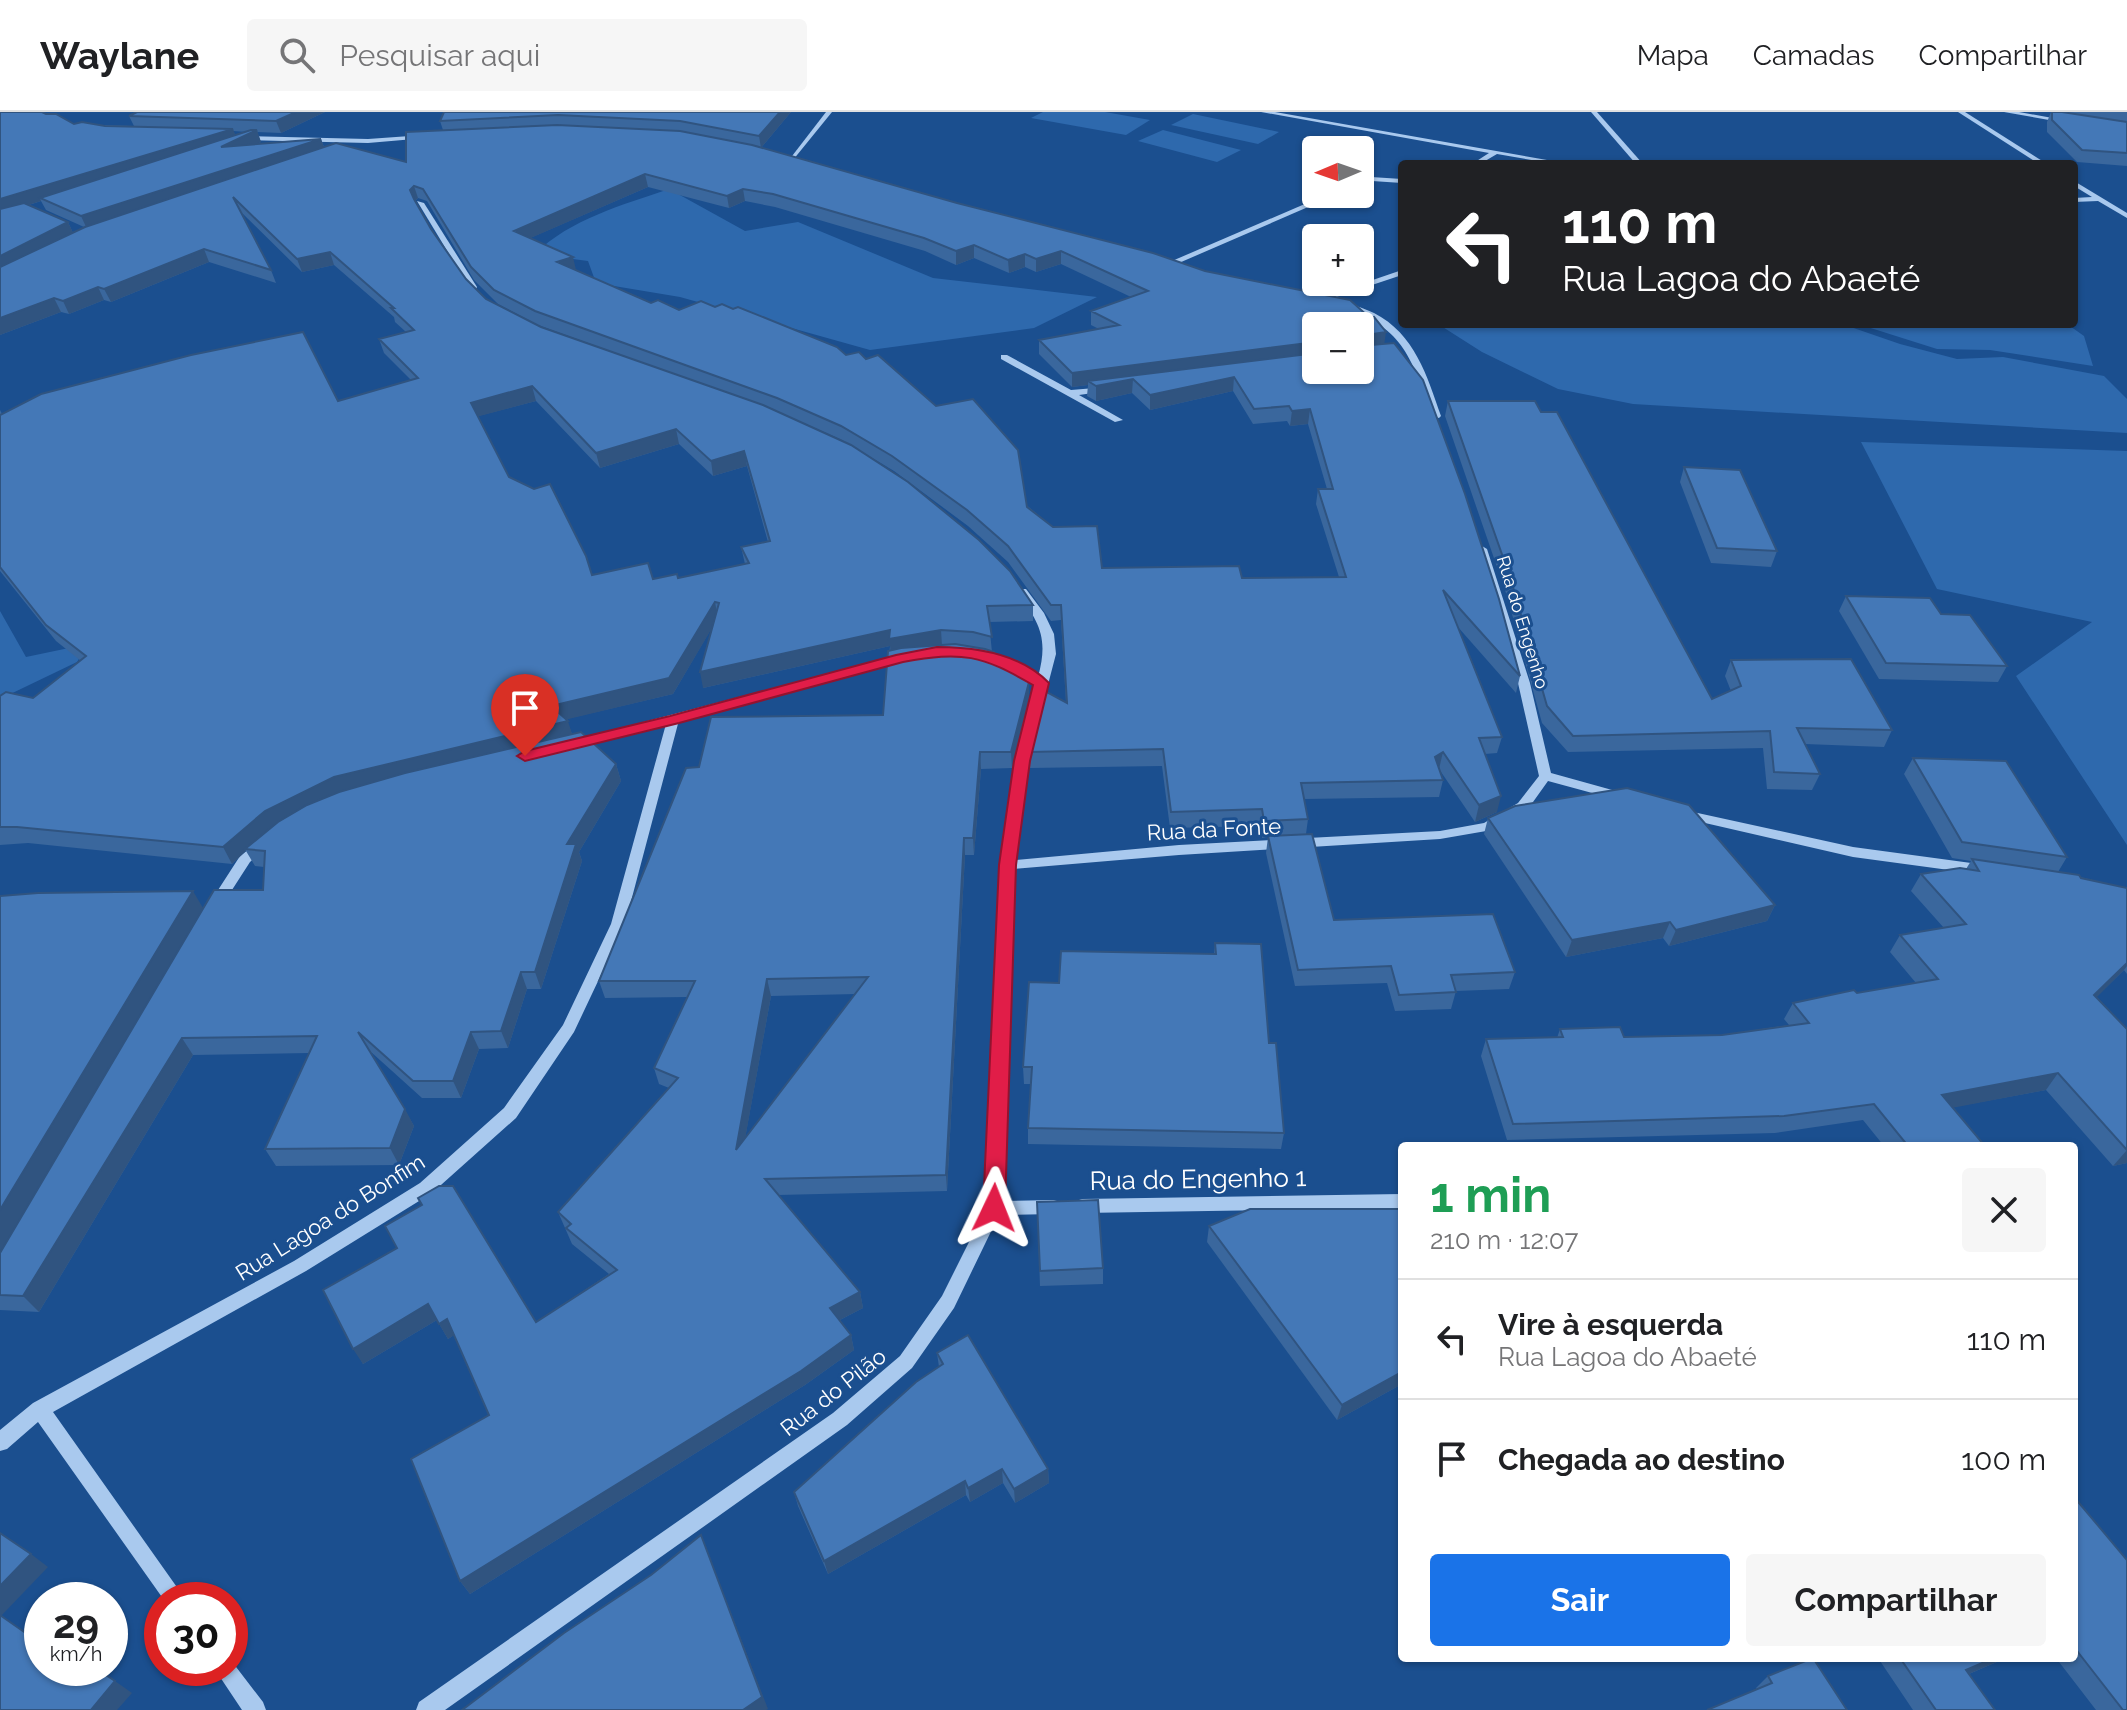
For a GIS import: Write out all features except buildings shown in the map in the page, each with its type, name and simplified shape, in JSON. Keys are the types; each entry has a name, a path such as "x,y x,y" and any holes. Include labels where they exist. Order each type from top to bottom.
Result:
{"street":[{"path":"791,159 829,112"},
{"path":"1264,112 1543,160"},
{"path":"1594,112 1636,160"},
{"path":"1961,112 2038,160"},
{"path":"2007,112 2082,123"},
{"path":"232,137 368,141 436,136"},
{"path":"233,148 262,139"},
{"path":"339,151 368,141"},
{"path":"1482,160 1495,152"},
{"path":"777,156 804,163"},
{"path":"1374,179 1398,181"},
{"path":"2078,185 2127,216"},
{"path":"2078,200 2101,199"},
{"path":"420,203 469,283 485,300"},
{"path":"1169,264 1302,208"},
{"path":"1158,261 1184,267"},
{"path":"1321,299 1398,273"},
{"path":"1306,296 1381,319 1397,329 1410,349 1439,425"},
{"path":"1398,351 1410,349"},
{"path":"1004,357 1118,420"},
{"path":"1069,393 1115,387"},
{"name":"Rua do Engenho","path":"1479,539 1520,669 1545,776"},
{"name":"Rua do Pilão","path":"427,1710 840,1419 906,1362 948,1302 994,1208 1007,865 1022,761 1050,654 1048,634 1038,613 1011,578"},
{"path":"966,651 999,659 1041,683"},
{"path":"549,750 913,656"},
{"name":"Rua Lagoa do Bonfim","path":"0,1442 40,1409 300,1266 426,1188 510,1113 569,1028 618,924 673,720"},
{"path":"1545,776 1632,800"},
{"name":"Rua da Fonte","path":"1007,865 1179,850 1440,835 1487,827 1523,806 1545,776"},
{"path":"1675,812 1853,852 2008,874"},
{"path":"204,924 245,859 271,837"},
{"name":"Rua do Engenho 1","path":"994,1208 1398,1201"},
{"path":"40,1409 163,1582"},
{"path":"238,1686 255,1710"}],"shaded area":[{"path":"1043,112 1105,112 1150,120 1126,135 1031,118"},
{"path":"1193,114 1279,132 1258,144 1171,125"},
{"path":"1163,130 1241,150 1217,162 1138,141"},
{"path":"669,189 745,231 798,222 933,278 1097,297 1034,328 870,350 680,297 596,283 588,261 535,254 581,222"},
{"path":"1444,328 1854,328 1957,359 2003,357 2104,376 2127,399 2127,433 1633,404 1558,389 1482,352"},
{"path":"1871,328 2073,328 2084,336 2093,366 1990,350 1937,349"},
{"path":"1861,442 2127,451 2127,845 2016,676 2092,622 1937,589"},
{"path":"0,611 26,657 88,644 77,662 0,699"}],"route":[{"path":"525,756 937,651 966,651 999,659 1041,683 1022,761 1007,865 994,1208"}]}
